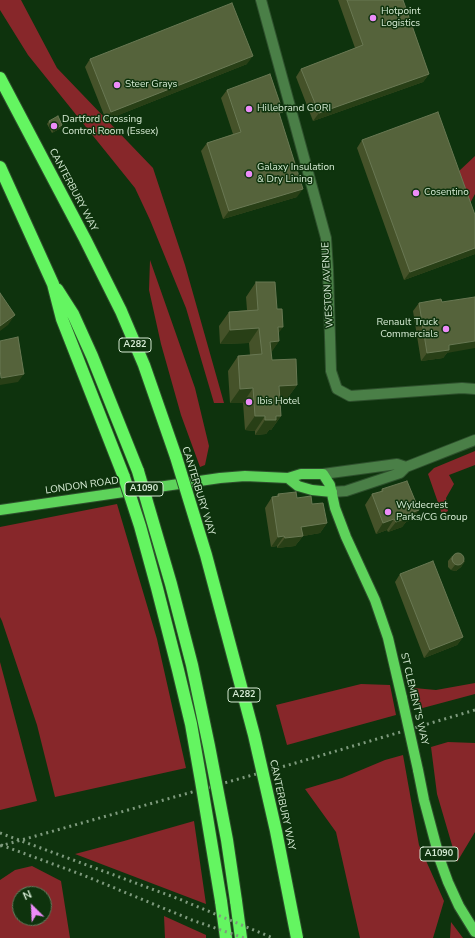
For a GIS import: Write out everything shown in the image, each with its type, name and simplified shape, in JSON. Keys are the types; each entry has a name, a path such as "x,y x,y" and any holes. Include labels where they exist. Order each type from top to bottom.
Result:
{"highway":[{"name":"CANTERBURY WAY","path":"0,78 121,310 144,365 176,456 208,562 254,735 276,831 297,938"},
{"path":"0,167 53,284 62,319 124,477 140,526 189,717 213,850 226,938"},
{"path":"53,284 64,299 92,356 138,471 172,584 192,665 209,746 227,840 240,938"}],"main road":[{"name":"LONDON ROAD","path":"0,510 220,478 245,476 288,478 301,474 322,474"},
{"name":"ST CLEMENT'S WAY","path":"322,474 330,485 335,508 346,537 375,600 388,638 424,800 446,874 459,906 475,932"},
{"name":"LONDON ROAD","path":"288,478 298,486 312,490 332,492"}],"street":[{"name":"WESTON AVENUE","path":"262,0 326,238 331,371 337,389 350,396 462,388 475,389"},
{"name":"LONDON ROAD","path":"332,492 346,491 400,473 406,467 475,440"},
{"name":"LONDON ROAD","path":"322,474 397,464 406,467"}],"shaded area":[{"path":"0,0 21,0 57,68 153,168 185,265 224,403 214,403 186,308 150,220 135,188 28,55 0,10"},
{"path":"475,156 475,194 468,207 458,172"},
{"path":"150,260 195,388 209,446 205,465 200,467 181,415 161,344 149,290"},
{"path":"475,451 475,465 449,475 454,484 446,498 448,511 442,514 428,474 434,468"},
{"path":"117,504 157,639 186,768 55,797 37,725 0,617 0,527"},
{"path":"0,662 37,801 0,810"},
{"path":"475,683 475,694 419,709 414,688 436,690"},
{"path":"361,684 390,685 396,715 287,745 276,705"},
{"path":"448,742 475,743 475,832 457,862 437,794 431,747"},
{"path":"403,755 419,845 444,901 433,938 360,938 336,832 305,789 342,778 385,760"},
{"path":"194,821 206,904 75,854 124,841"},
{"path":"32,866 61,881 70,938 0,938 0,880 15,870"},
{"path":"164,916 206,935 206,938 165,938"},
{"path":"451,922 463,938 450,938"}],"building":[{"path":"347,0 403,0 429,74 319,113 301,69 363,45"},
{"path":"232,3 253,56 111,112 90,59"},
{"path":"270,74 283,112 279,113 303,189 229,211 207,143 241,132 227,90"},
{"name":"Cosentino","path":"438,112 475,215 475,248 410,272 362,140"},
{"path":"58,116 62,125 54,130 49,121"},
{"path":"256,282 275,282 277,309 282,309 283,327 278,327 279,341 270,342 272,360 296,359 297,385 279,386 281,416 276,416 276,420 265,420 265,416 255,416 253,388 240,389 238,356 262,354 259,328 230,330 229,312 258,310"},
{"path":"0,293 15,315 0,326"},
{"name":"Renault Truck Commercials","path":"475,297 475,341 449,345 449,350 427,353 419,303 441,299 442,302"},
{"path":"18,337 24,374 1,378 0,341"},
{"path":"407,481 419,510 408,514 410,517 396,522 394,519 383,523 372,494 383,491 382,489"},
{"path":"296,492 297,498 311,496 312,504 323,503 327,523 301,527 303,536 285,538 284,536 278,537 272,497 279,496 278,494"},
{"path":"456,553 460,553 464,559 460,565 456,565 452,561 452,557"},
{"path":"433,561 463,637 430,650 400,574"}],"railway":[{"path":"0,846 299,762 475,710"},
{"path":"0,833 179,899 273,938"},
{"path":"1,845 83,875 192,920 244,938"}],"place":[{"name":"Hotpoint Logistics","path":"373,18"},
{"name":"Steer Grays","path":"117,85"},
{"name":"Hillebrand GORI","path":"249,109"},
{"name":"Dartford Crossing Control Room (Essex)","path":"54,126"},
{"name":"Galaxy Insulation & Dry Lining","path":"249,174"},
{"name":"Cosentino","path":"416,193"},
{"name":"Renault Truck Commercials","path":"446,329"},
{"name":"Ibis Hotel","path":"249,402"},
{"name":"Wyldecrest Parks/CG Group","path":"388,512"}]}
